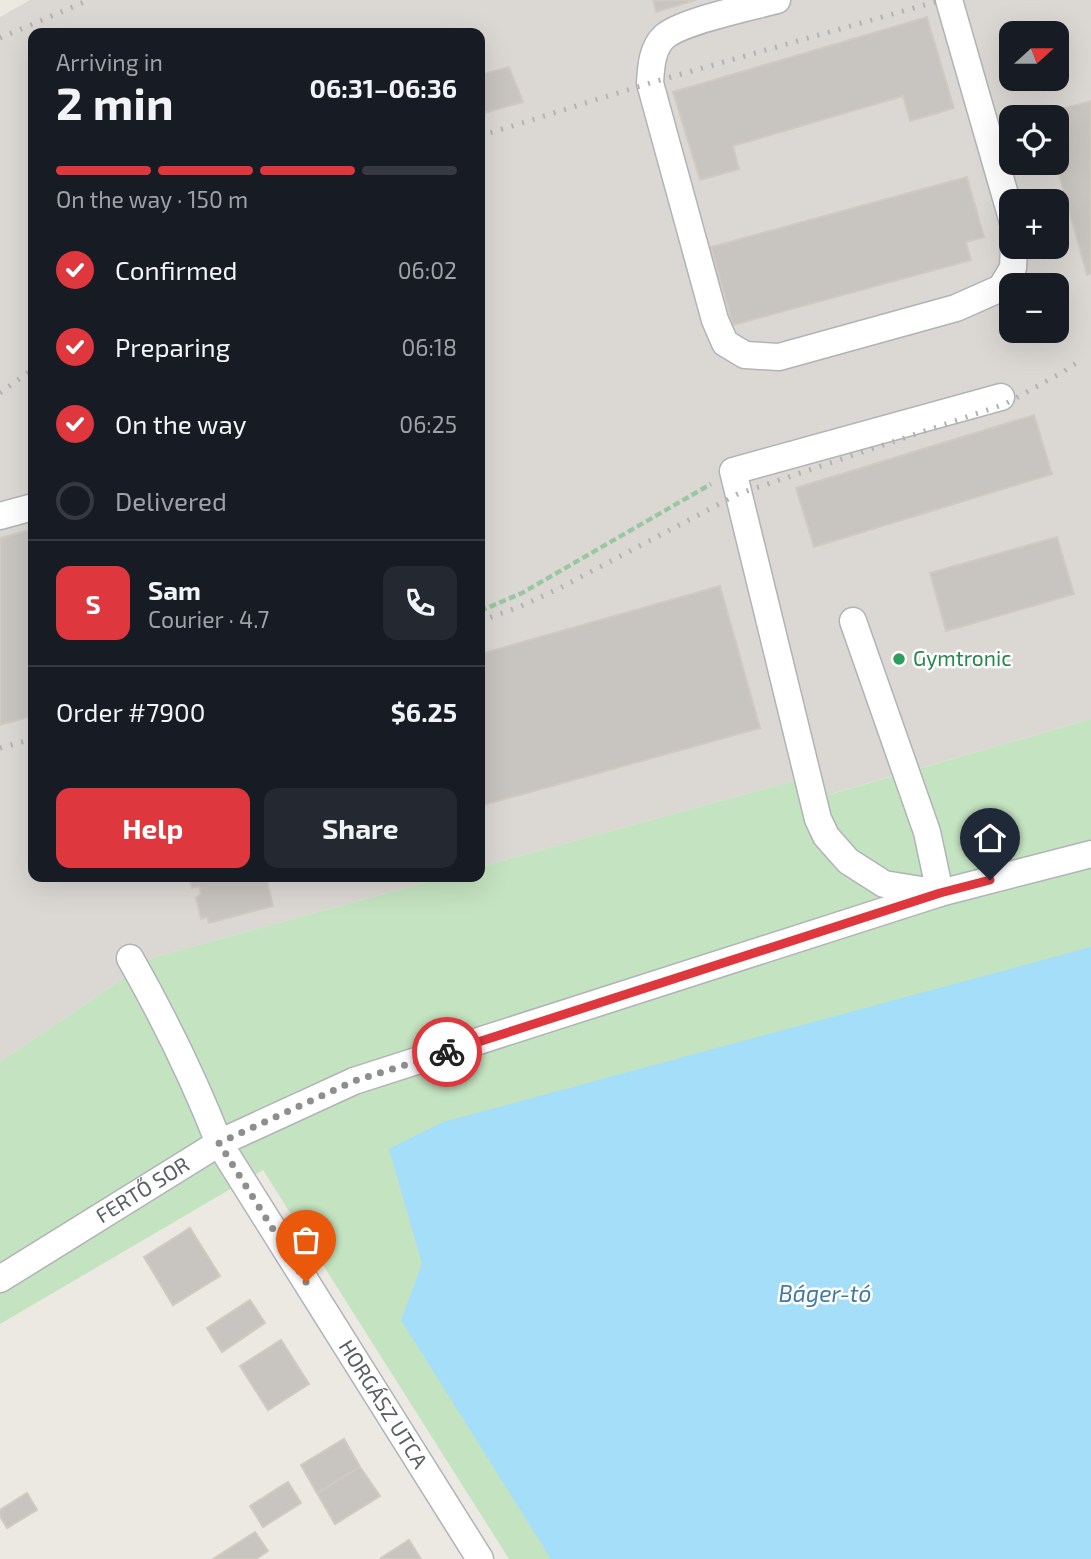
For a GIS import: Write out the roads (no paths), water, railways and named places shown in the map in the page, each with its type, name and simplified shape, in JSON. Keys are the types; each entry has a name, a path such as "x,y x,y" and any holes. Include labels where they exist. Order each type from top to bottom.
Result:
{"street":[{"path":"777,0 680,27 663,38 652,59 650,83 715,320 725,343 745,355 779,357 956,308 1001,288 1013,268 1013,259"},
{"path":"949,0 1003,189"},
{"path":"853,621 927,832 940,893 884,884 848,861 826,836 818,819 733,471 1001,397"},
{"path":"0,516 28,508"},
{"name":"FERTŐ SOR","path":"0,1279 219,1143 354,1081 940,893 1091,854"},
{"name":"HORGÁSZ UTCA","path":"130,958 171,1032 219,1143 480,1559"}],"water":[{"name":"Báger-tó","path":"1091,947 1091,1559 551,1559 401,1320 422,1264 389,1149 443,1122"}],"railway":[{"path":"0,38 89,0"},
{"path":"485,134 650,83 942,0"},
{"path":"485,619 558,589 738,494 1005,404 1079,361"},
{"path":"0,393 28,373"},
{"path":"0,748 28,740"}],"place":[{"name":"Gymtronic","path":"899,659"}]}
